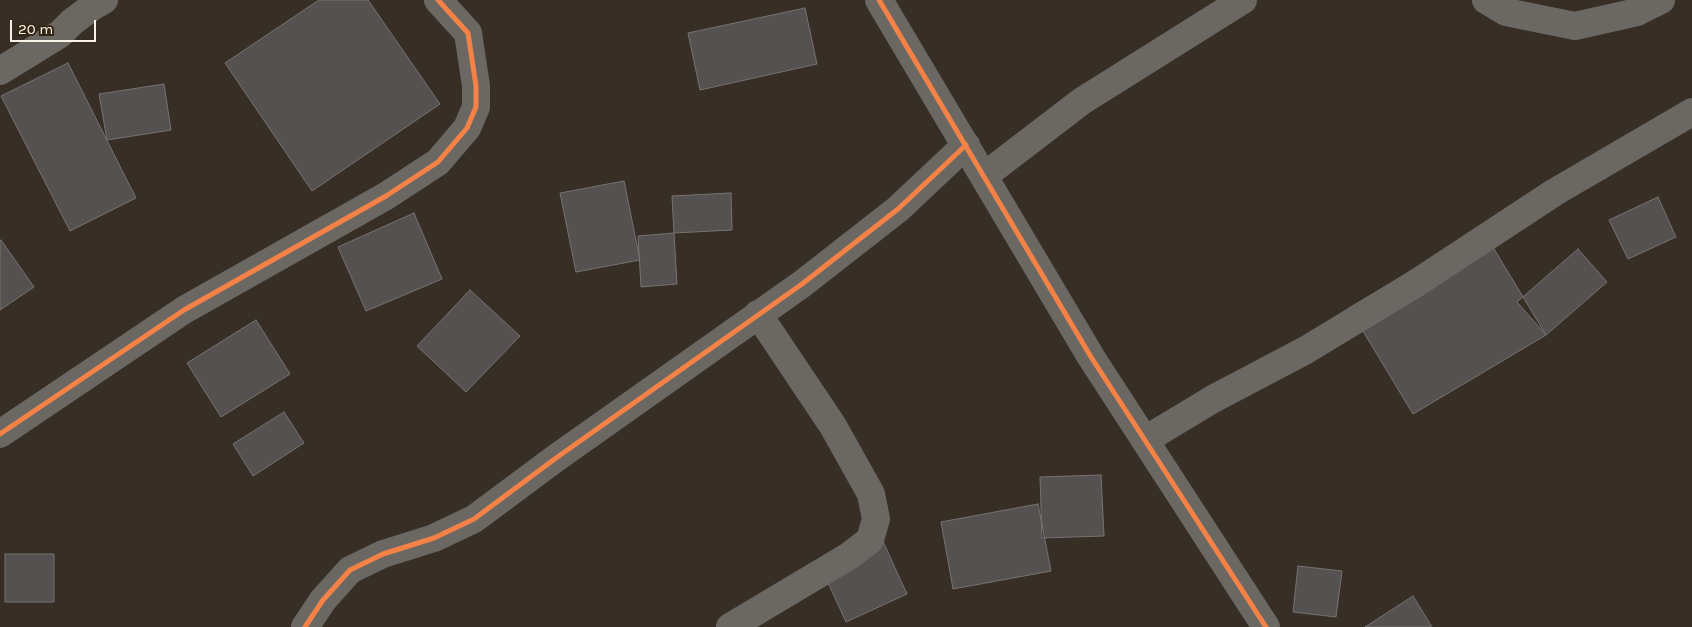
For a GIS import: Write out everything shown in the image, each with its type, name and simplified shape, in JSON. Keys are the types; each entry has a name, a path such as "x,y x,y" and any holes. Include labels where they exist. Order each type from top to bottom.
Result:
{"street":[{"path":"0,71 60,34 92,6 104,0"},
{"path":"0,434 184,310 386,196 438,162 467,128 476,107 476,86 468,33 438,0"},
{"path":"879,0 1091,357 1266,627"},
{"path":"984,176 1082,101 1243,0"},
{"path":"1486,0 1506,12 1575,26 1637,12 1661,0"},
{"path":"1145,440 1213,399 1314,345 1415,284 1555,192 1692,112"},
{"path":"305,627 323,600 350,570 383,554 434,538 474,519 556,458 802,284 898,209 966,144"},
{"path":"730,627 849,556 870,540 876,519 871,494 833,426 758,314"}],"building":[{"path":"319,0 368,0 440,104 312,191 225,63"},
{"path":"805,8 817,64 700,90 688,33"},
{"path":"68,63 136,198 70,231 1,96"},
{"path":"164,84 171,130 107,140 99,94"},
{"path":"624,181 640,260 576,272 560,193"},
{"path":"731,193 732,230 674,233 672,196"},
{"path":"1658,197 1676,237 1628,259 1609,220"},
{"path":"414,213 442,279 366,311 338,247"},
{"path":"1482,229 1546,335 1413,414 1349,308"},
{"path":"674,233 677,284 641,287 638,236"},
{"path":"0,241 34,287 0,310"},
{"path":"1578,249 1607,282 1546,335 1517,302"},
{"path":"470,290 520,336 466,392 417,346"},
{"path":"256,320 290,374 221,417 187,363"},
{"path":"284,412 304,443 253,476 233,444"},
{"path":"1101,475 1104,536 1042,538 1040,477"},
{"path":"1038,504 1051,571 953,589 941,522"},
{"path":"880,535 907,594 846,622 819,563"},
{"path":"5,554 54,554 54,602 5,602"},
{"path":"1298,566 1342,571 1336,617 1293,612"},
{"path":"1413,596 1432,627 1365,627"}],"cycle path":[{"path":"0,434 184,310 386,196 438,162 467,128 476,107 476,86 468,33 438,0"},
{"path":"879,0 1091,357 1266,627"},
{"path":"305,627 323,600 350,570 383,554 434,538 474,519 556,458 802,284 898,209 966,145"}]}
